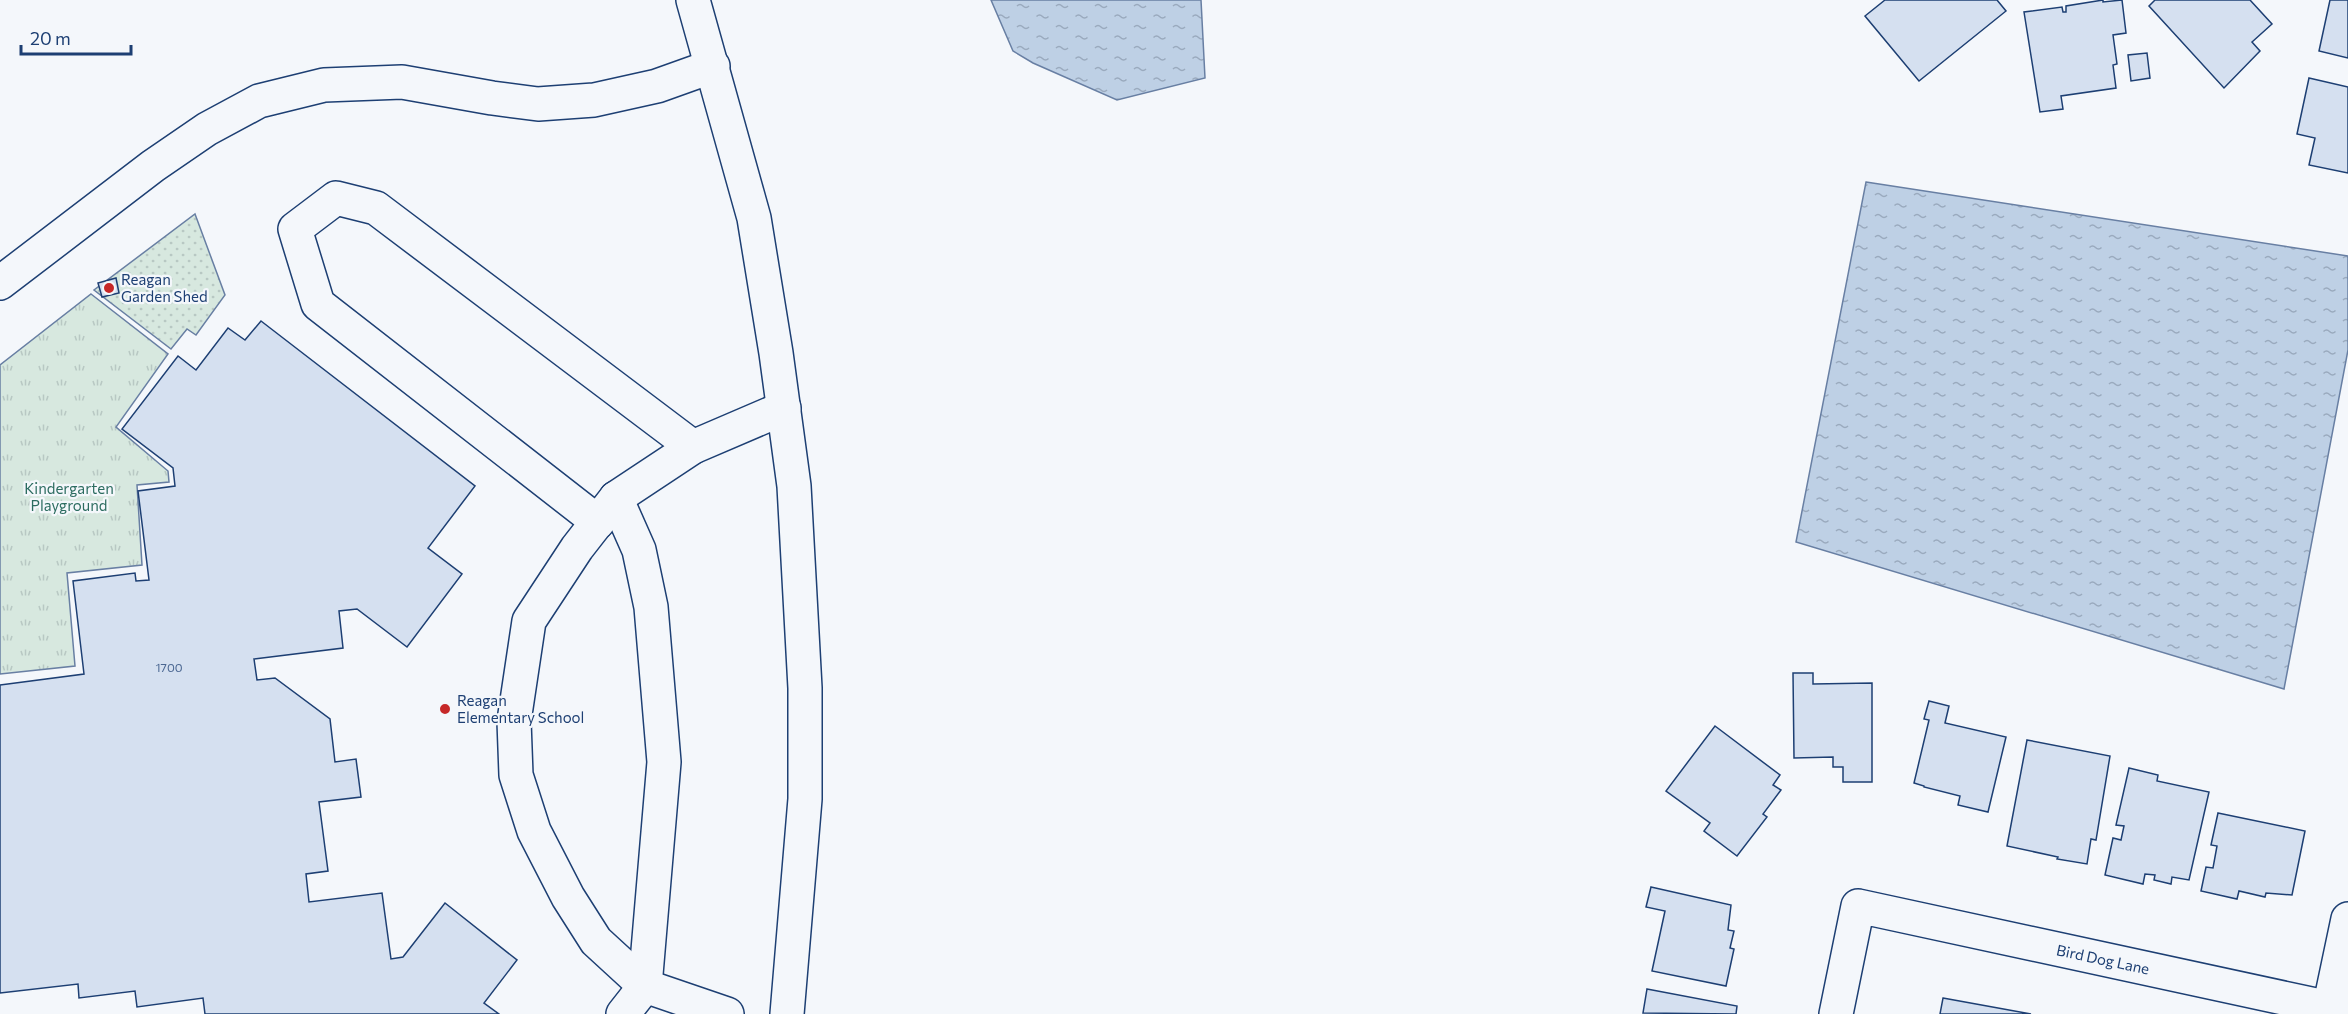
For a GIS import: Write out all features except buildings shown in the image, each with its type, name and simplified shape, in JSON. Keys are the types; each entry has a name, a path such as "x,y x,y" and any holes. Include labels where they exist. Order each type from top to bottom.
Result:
{"street":[{"path":"693,0 754,218 794,486 805,688 805,799 787,1014"},
{"path":"0,283 153,166 207,129 259,101 324,84 402,82 538,104 594,100 657,86 713,66"},
{"path":"623,1014 645,986 664,762 651,607 639,549 607,510 318,304 295,229 336,198 376,208 693,447"},
{"path":"727,1014 645,986 596,940 568,897 534,831 516,775 514,722 529,621 577,548 607,510 693,447 784,408"},
{"name":"Bird Dog Lane","path":"1836,1014 1858,906 2335,1012"},
{"path":"2335,1012 2348,919"}],"green space":[{"path":"195,214 225,295 196,335 187,329 171,349 94,290"},
{"name":"Kindergarten Playground","path":"91,294 168,354 116,427 168,471 169,482 137,485 142,565 67,573 75,666 0,674 0,365"}],"water":[{"path":"991,0 1201,0 1205,78 1117,100 1033,63 1013,51"},
{"path":"1866,182 2348,256 2348,350 2284,689 1796,542"}],"place":[{"name":"Reagan Garden Shed","path":"109,288"},
{"name":"Reagan Elementary School","path":"445,709"}]}
